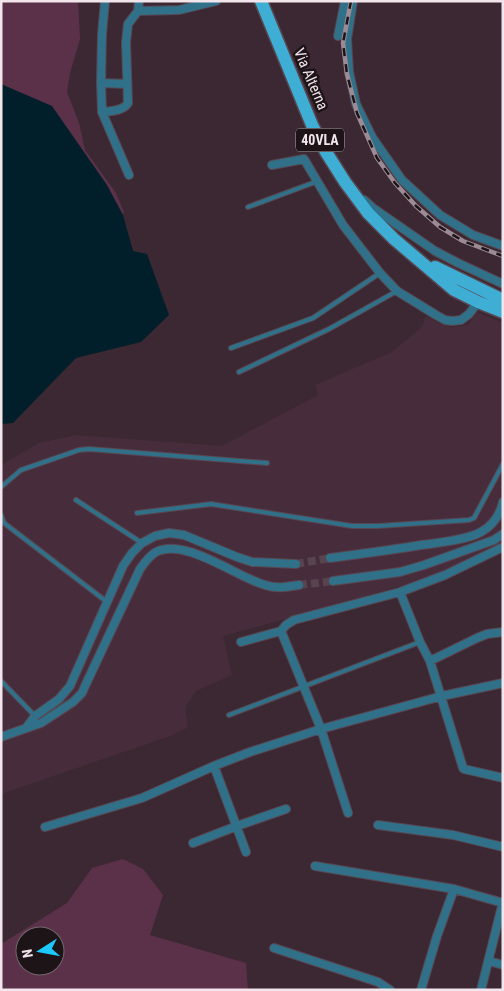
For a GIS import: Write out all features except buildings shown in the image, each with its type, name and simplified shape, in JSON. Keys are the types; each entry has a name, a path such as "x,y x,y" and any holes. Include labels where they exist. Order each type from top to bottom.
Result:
{"main road":[{"name":"Via Alterna","path":"260,1 312,125 345,182 368,213 394,239 454,290 503,312"},
{"name":"Via Alterna","path":"415,256 503,300"}],"street":[{"path":"105,1 102,34 102,112 129,175"},
{"path":"102,112 128,106 126,42 128,24 138,11 139,1"},
{"path":"138,11 179,10 216,1"},
{"path":"338,36 345,1"},
{"path":"353,1 347,40 349,72 356,104 372,137 402,180 440,215 474,235 503,246"},
{"path":"101,84 127,84"},
{"path":"272,165 304,159 343,225 397,292 436,316 452,321 461,320 469,314 478,302"},
{"path":"345,182 373,208 435,251 503,284"},
{"path":"330,558 440,543 474,535 490,526 503,502"},
{"path":"26,728 35,716 59,699 70,686 123,566 142,542 162,534 184,535 252,562 296,564"},
{"path":"333,581 400,572 494,540 503,534"},
{"path":"1,736 40,723 74,702 82,693 140,569 146,559 155,552 165,548 176,548 192,552 262,584 276,588 300,585"},
{"path":"241,642 282,631 286,625 294,620 400,592 445,575 503,548"},
{"path":"400,592 420,642 430,661 463,768 503,778"},
{"path":"282,631 321,729 348,813"},
{"path":"430,661 487,634 503,632"},
{"path":"45,827 142,798 250,752 321,729 442,696 503,683"},
{"path":"214,766 246,852"},
{"path":"192,843 286,809"},
{"path":"378,825 453,835 503,847"},
{"path":"315,866 454,889 503,904 481,990"},
{"path":"421,990 437,936 454,889"},
{"path":"274,948 378,982 390,990"},
{"path":"489,961 503,965"}],"lane":[{"path":"248,207 318,181"},
{"path":"231,348 313,318 380,273"},
{"path":"239,372 329,329 397,292"},
{"path":"1,487 21,470 79,450 89,449 267,463"},
{"path":"137,513 211,504 352,526 472,520 503,464"},
{"path":"76,500 142,542"},
{"path":"1,515 4,523 107,602"},
{"path":"229,715 420,642"},
{"path":"1,681 40,723"}],"shaded area":[{"path":"1,1 78,1 80,39 70,73 67,92 79,123 85,150 116,193 124,212 119,223 1,191"},
{"path":"477,312 503,323 502,545 430,577 223,636 232,675 196,691 185,707 188,727 170,736 1,794 1,465 39,443 76,435 222,446 318,395 315,385 392,352 422,327 426,316 451,327 469,324"},
{"path":"123,859 143,869 163,895 150,935 246,963 248,990 1,990 1,944 15,935 15,976 65,976 65,926 30,926 67,903 92,868"}],"water":[{"path":"1,84 52,106 107,185 123,215 133,251 147,254 169,315 141,342 76,358 13,423 1,424"}],"tunnel":[{"path":"296,564 330,558"},
{"path":"299,585 333,581"}],"railway":[{"path":"351,1 343,43 347,74 357,113 377,158 395,183 416,206 440,227 463,241 503,256"}]}
